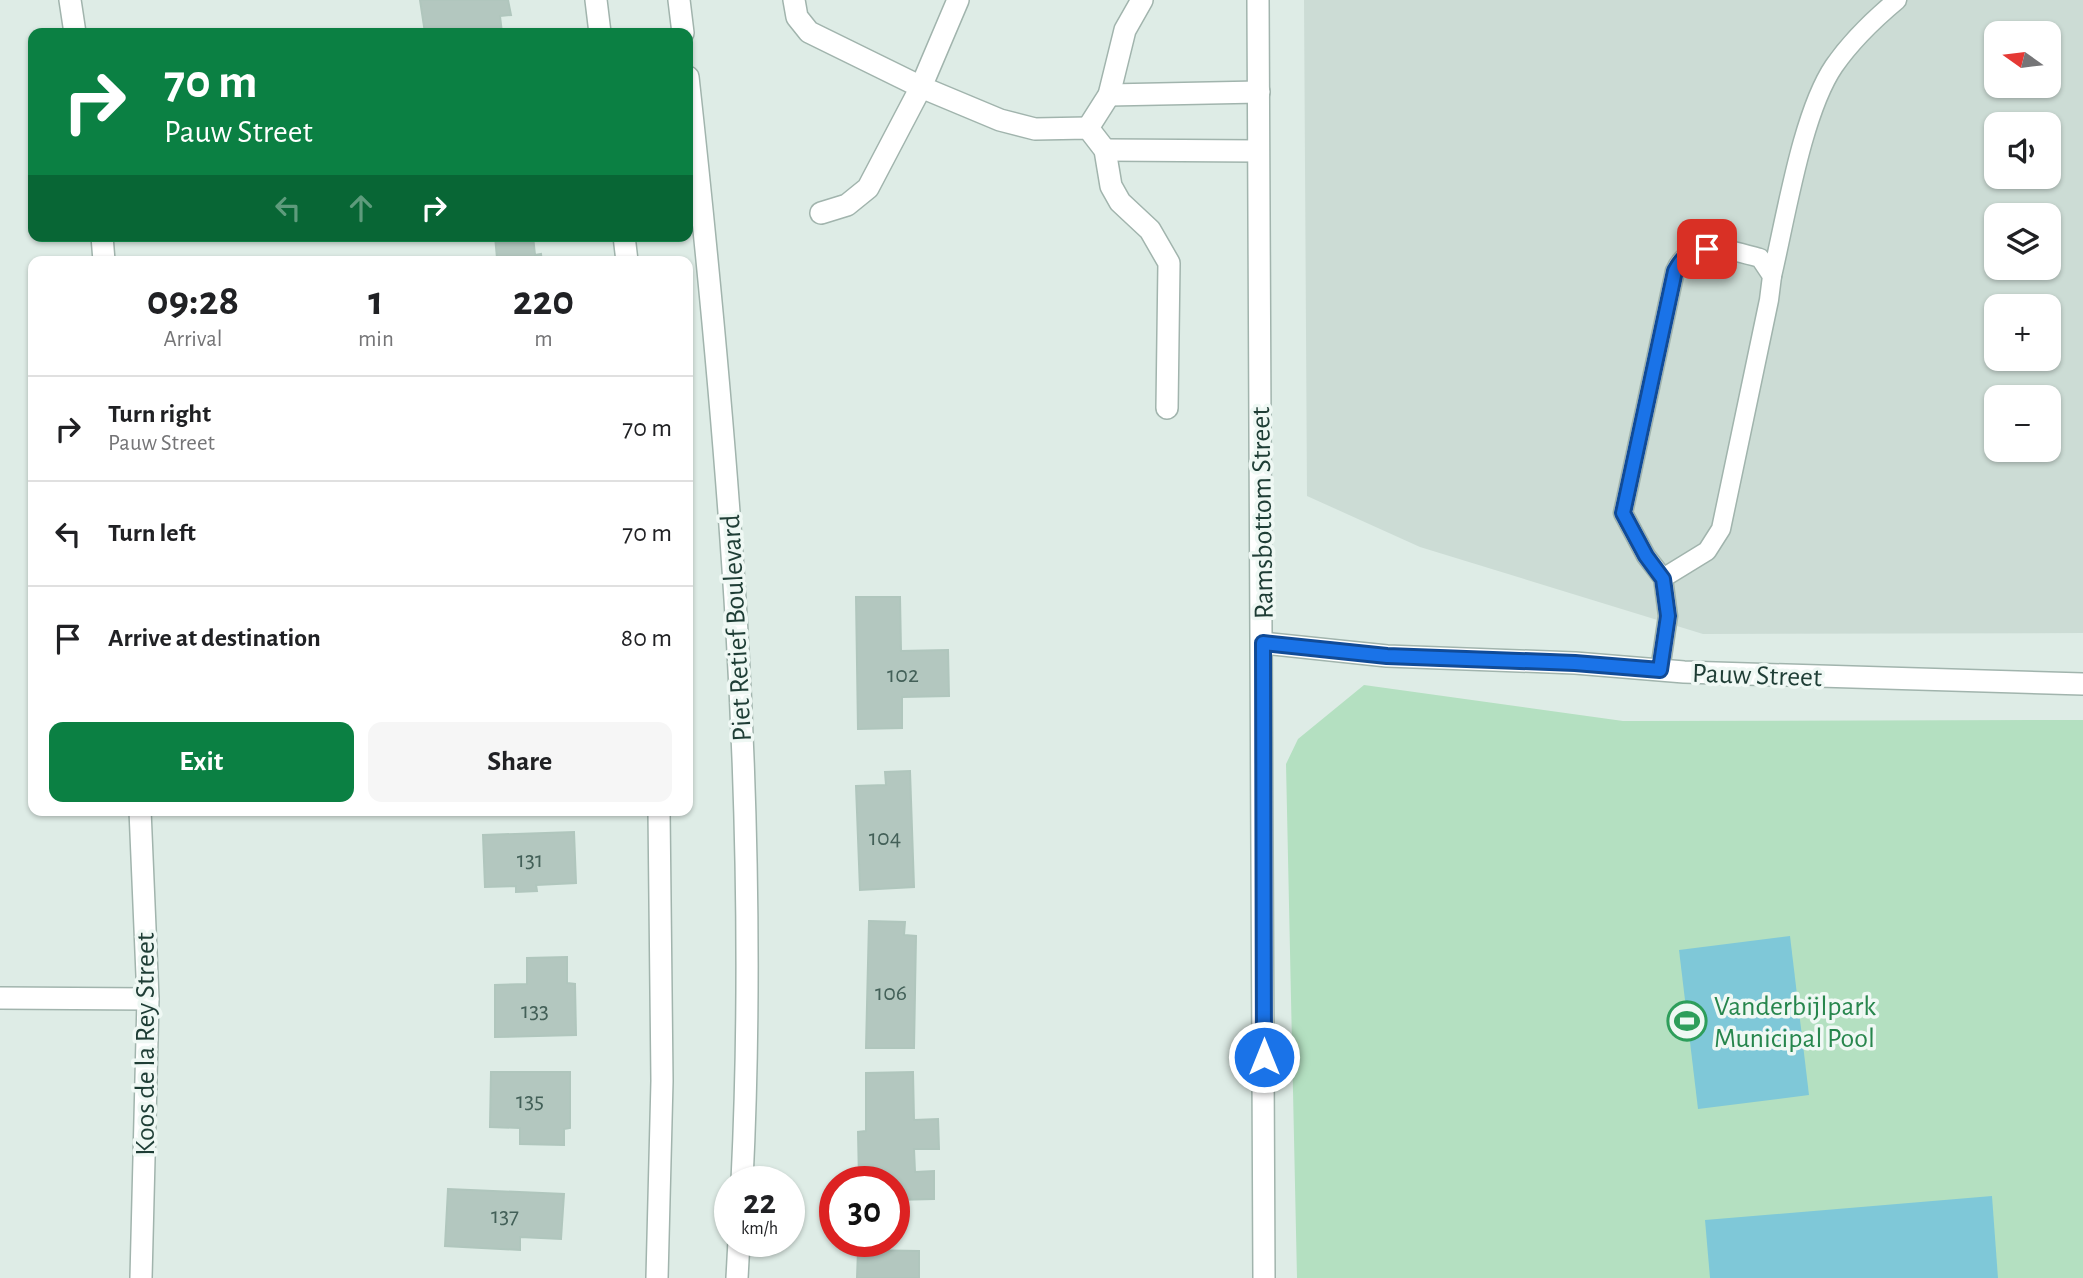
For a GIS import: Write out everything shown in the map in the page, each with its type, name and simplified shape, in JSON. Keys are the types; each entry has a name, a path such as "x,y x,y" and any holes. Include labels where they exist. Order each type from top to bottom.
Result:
{"street":[{"path":"70,0 74,28"},
{"path":"596,0 599,28"},
{"path":"679,0 682,28"},
{"path":"794,0 797,17 809,33 921,86 1000,120 1035,129 1088,128"},
{"path":"821,213 848,205 869,188 921,86 958,0"},
{"path":"1088,128 1109,95 1125,30 1142,0"},
{"name":"Ramsbottom Street","path":"1258,0 1264,1278"},
{"path":"1109,95 1259,92"},
{"name":"Piet Retief Boulevard","path":"693,122 710,276 741,677 746,899 742,1166"},
{"path":"1088,128 1105,150 1111,186 1120,202 1150,230 1169,263 1167,408"},
{"path":"1105,150 1258,151"},
{"name":"Pauw Street","path":"1263,643 1387,656 1575,663 1660,670 2083,684"},
{"name":"Koos de la Rey Street","path":"140,816 148,999 141,1278"},
{"path":"657,1278 662,1082 659,816"},
{"path":"0,998 148,999"},
{"path":"737,1278 738,1257"}],"lane":[{"path":"1663,579 1707,551 1721,529 1772,275 1810,117 1833,67 1867,25 1897,0"},
{"path":"1660,670 1668,616 1663,579 1646,556 1623,513 1675,271 1681,259 1692,251 1721,248 1760,258 1772,275"}],"shaded area":[{"path":"1304,0 2083,0 2083,633 1703,634 1420,547 1307,496"}],"green space":[{"name":"Vanderbijlpark Municipal Pool","path":"1364,685 1623,721 2083,720 2083,1278 1297,1278 1286,764 1298,739"}],"water":[{"path":"1790,936 1809,1095 1698,1109 1679,950"},
{"path":"1992,1196 1998,1278 1710,1278 1705,1220"}],"building":[{"path":"420,0 508,0 511,15 500,16 501,28 424,28"},
{"path":"496,242 534,242 535,255 541,256 497,256"},
{"path":"856,597 900,597 901,651 948,650 949,696 902,697 902,728 858,729"},
{"path":"910,771 914,887 860,890 856,786 886,785 885,772"},
{"path":"574,832 576,883 536,885 537,891 516,892 516,886 485,887 483,835"},
{"path":"869,921 905,922 904,935 916,936 914,1048 866,1048"},
{"path":"567,957 567,983 575,984 576,1035 495,1037 495,985 527,984 527,958"},
{"path":"491,1072 570,1072 570,1128 564,1129 564,1145 520,1144 520,1128 490,1127"},
{"path":"913,1072 914,1120 938,1119 939,1149 914,1149 915,1172 934,1171 934,1199 910,1200 910,1166 859,1166 858,1132 866,1131 866,1073"},
{"path":"448,1189 564,1194 561,1239 520,1237 520,1250 445,1246"},
{"path":"910,1251 919,1251 919,1278 857,1278 858,1257 910,1257"}],"place":[{"name":"Vanderbijlpark Municipal Pool","path":"1687,1021"}],"route":[{"path":"1264,1057 1263,643 1387,656 1575,663 1660,670 1668,616 1663,579 1632,533 1623,513 1675,271 1681,259 1692,251 1707,249"}]}
